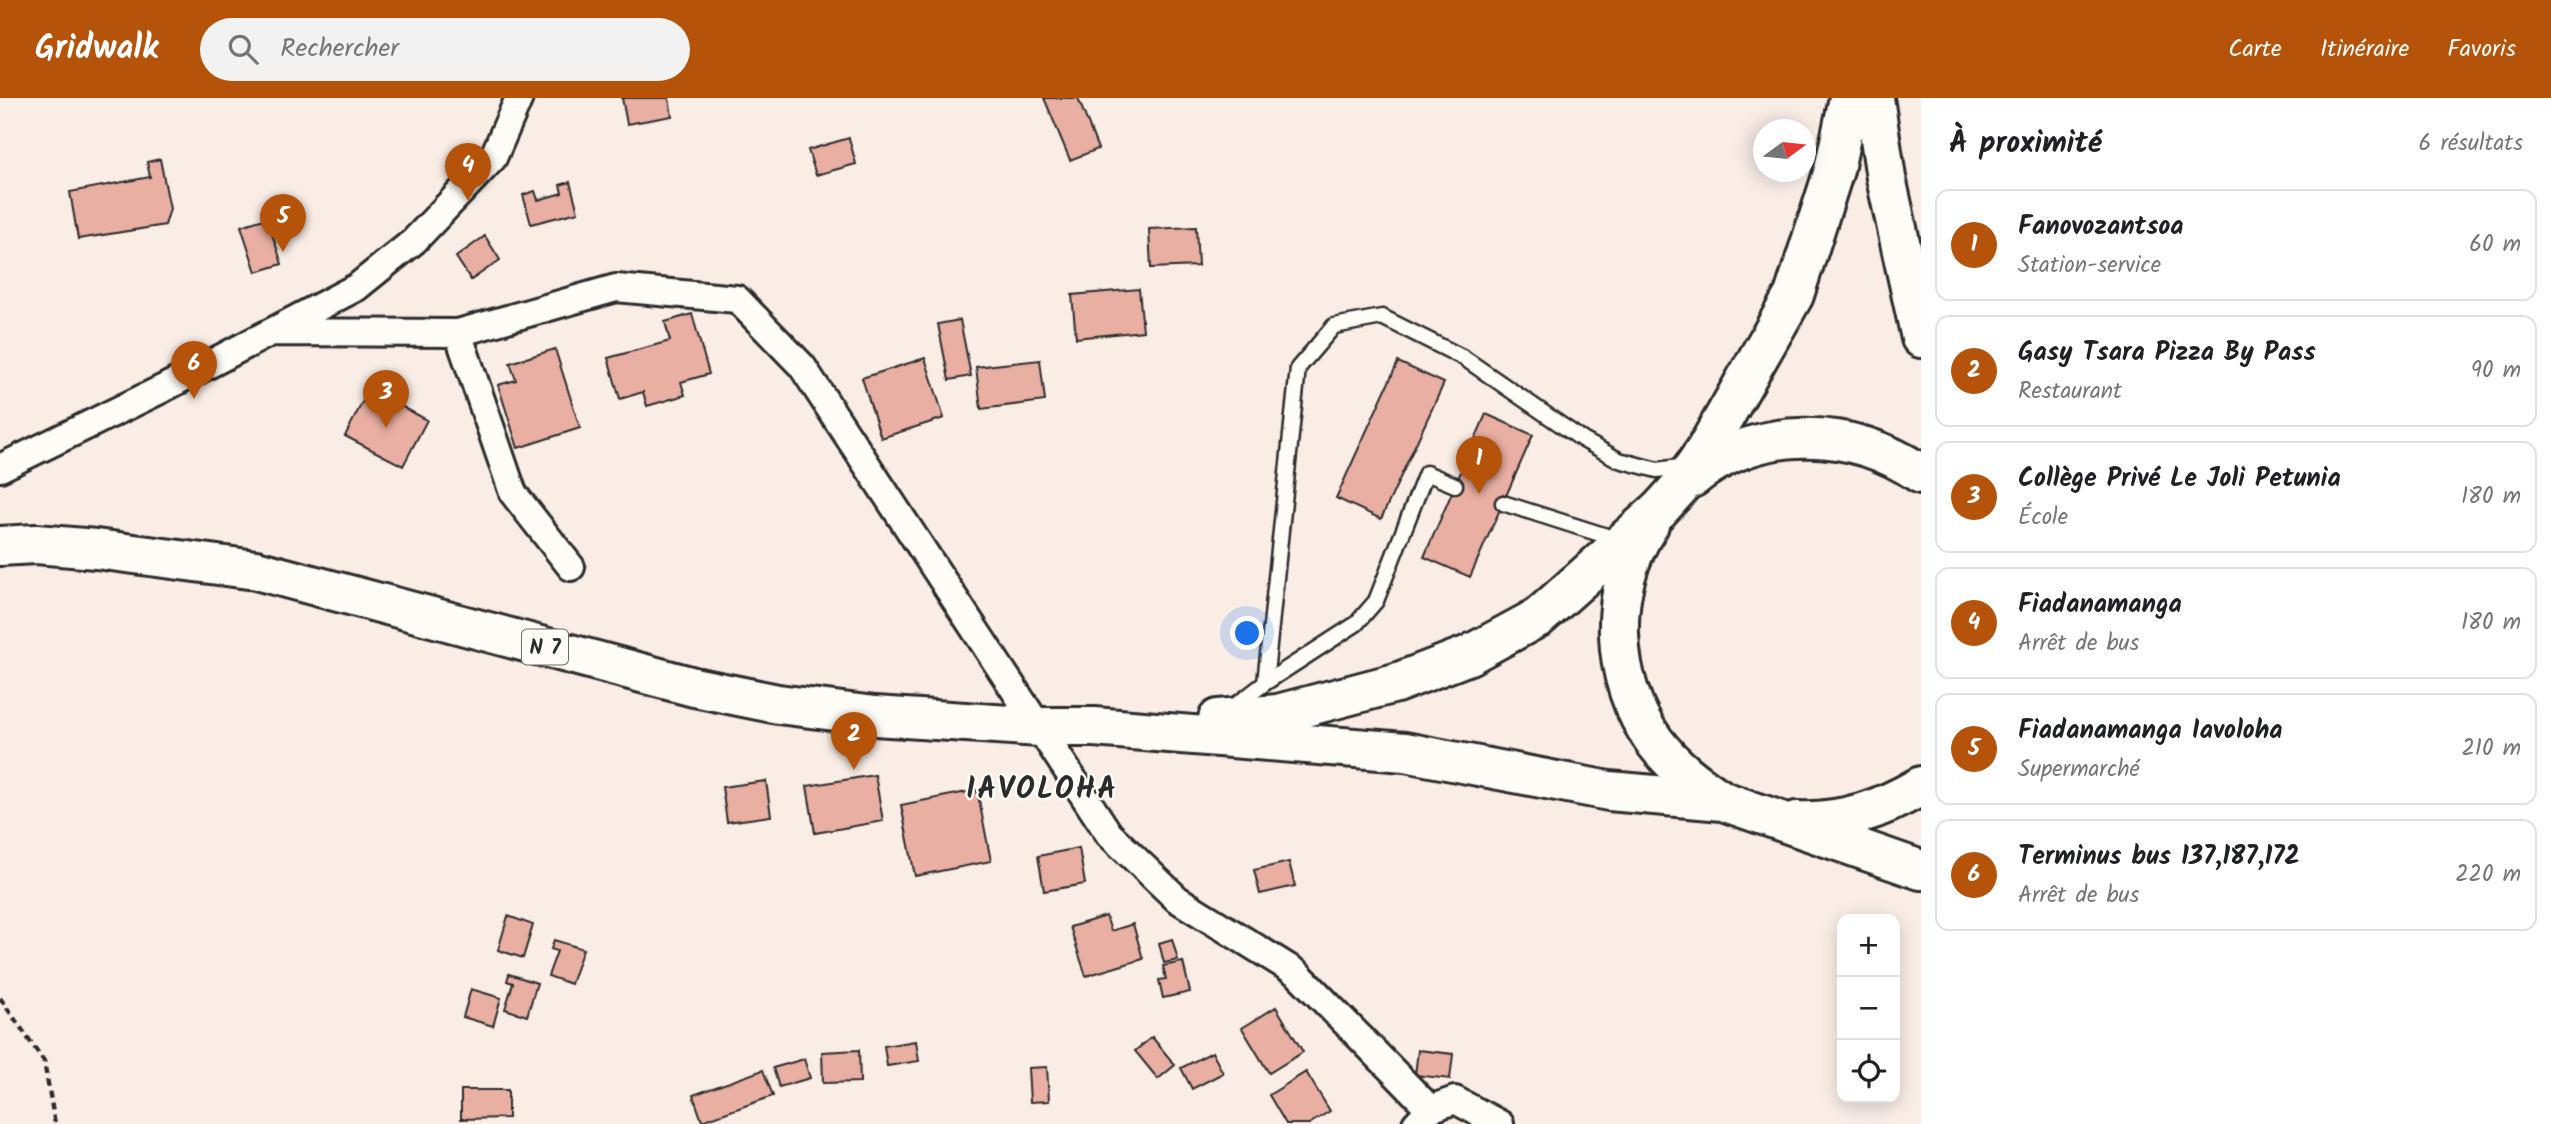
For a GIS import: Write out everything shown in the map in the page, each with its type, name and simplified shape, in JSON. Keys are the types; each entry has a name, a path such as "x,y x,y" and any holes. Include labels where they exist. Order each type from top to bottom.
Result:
{"main road":[{"path":"1723,801 1681,771 1654,740 1638,713 1620,654 1622,593 1630,563 1643,534 1678,487 1794,295 1834,170 1849,98"},
{"path":"1874,98 1886,178 1921,338"},
{"path":"1094,727 1278,714 1396,683 1469,655 1539,617 1678,487 1703,469 1757,444 1787,438 1817,437 1847,441 1876,449 1903,461 1921,474"},
{"name":"N 7","path":"0,546 36,544 96,549 256,570 694,687 778,704 875,716 1040,727 1094,727"},
{"path":"1094,727 1405,752 1609,791 1723,801 1921,870"},
{"path":"1767,816 1799,821 1831,820 1864,814 1894,802 1921,786"}],"street":[{"path":"0,468 273,332 357,287 414,241 493,158 519,98"},
{"path":"273,332 458,333 616,288 737,299 802,366 1109,834 1177,899 1297,973 1423,1117 1455,1100 1500,1124"},
{"path":"458,333 513,494 571,567"}],"lane":[{"path":"1265,683 1298,368 1334,326 1381,317 1464,358 1583,440 1619,460 1657,470 1678,487"},
{"path":"1218,719 1265,683 1356,624 1376,601 1426,473 1455,485"},
{"path":"1503,503 1623,541"}],"path":[{"path":"0,998 44,1061 55,1124"}],"building":[{"path":"622,98 669,98 672,116 627,124"},
{"path":"1044,98 1078,98 1098,149 1070,160"},
{"path":"849,138 856,164 816,175 808,150"},
{"path":"160,159 170,209 165,225 78,239 70,192 150,177 147,162"},
{"path":"570,182 578,212 531,224 523,195 535,191 538,200 562,193 560,185"},
{"path":"267,218 282,264 256,272 241,226"},
{"path":"1196,227 1198,266 1151,268 1149,229"},
{"path":"485,236 500,260 471,280 456,257"},
{"path":"1139,289 1143,331 1076,338 1072,295"},
{"path":"692,314 709,374 681,382 685,395 647,406 643,392 620,399 608,358 670,341 665,322"},
{"path":"960,320 971,376 949,380 938,324"},
{"path":"555,349 580,428 518,448 498,385 516,380 510,363"},
{"path":"925,358 944,418 881,438 862,378"},
{"path":"1040,360 1045,401 981,409 976,367"},
{"path":"1398,362 1444,383 1381,519 1336,498"},
{"path":"369,389 427,420 403,466 345,436"},
{"path":"1486,414 1533,435 1470,577 1424,557"},
{"path":"875,775 883,821 815,833 807,786"},
{"path":"766,781 771,816 727,822 722,787"},
{"path":"977,790 991,861 915,876 901,805"},
{"path":"1079,848 1085,884 1044,891 1038,856"},
{"path":"1289,862 1295,886 1260,894 1254,870"},
{"path":"508,916 533,925 523,958 498,950"},
{"path":"1106,916 1111,931 1133,924 1143,959 1086,976 1070,927"},
{"path":"1172,939 1178,960 1164,963 1159,943"},
{"path":"554,940 583,949 571,984 548,976 557,951 551,949"},
{"path":"1183,962 1190,992 1163,998 1159,980 1166,979 1163,966"},
{"path":"509,974 537,983 527,1016 505,1009 513,983 507,981"},
{"path":"471,989 501,998 493,1026 463,1017"},
{"path":"1276,1007 1303,1052 1269,1073 1242,1028"},
{"path":"1152,1037 1175,1065 1158,1079 1135,1051"},
{"path":"916,1041 919,1061 887,1066 884,1046"},
{"path":"859,1050 860,1082 823,1083 822,1052"},
{"path":"1418,1050 1453,1054 1450,1079 1415,1075"},
{"path":"1212,1052 1223,1073 1192,1089 1181,1068"},
{"path":"804,1059 810,1078 779,1087 773,1068"},
{"path":"1047,1067 1049,1101 1030,1102 1028,1068"},
{"path":"763,1070 773,1096 702,1121 693,1095"},
{"path":"1306,1072 1330,1111 1309,1124 1286,1124 1269,1095"},
{"path":"461,1090 508,1090 508,1118 461,1119"}],"place":[{"name":"Fiadanamanga","path":"468,201"},
{"name":"Fiadanamanga Iavoloha","path":"283,252"},
{"name":"Terminus bus 137,187,172","path":"194,399"},
{"name":"Collège Privé Le Joli Petunia","path":"386,428"},
{"name":"Fanovozantsoa","path":"1479,494"},
{"name":"Gasy Tsara Pizza By Pass","path":"854,770"}],"district":[{"name":"IAVOLOHA","path":"1042,788"}]}
